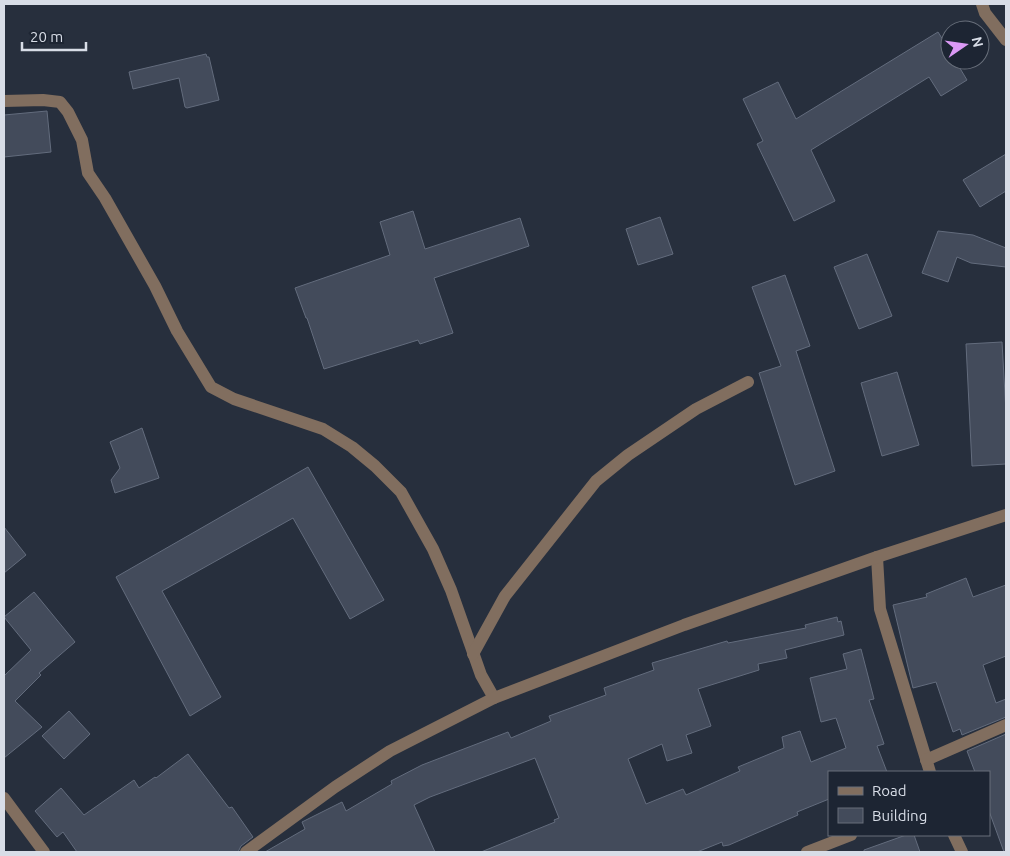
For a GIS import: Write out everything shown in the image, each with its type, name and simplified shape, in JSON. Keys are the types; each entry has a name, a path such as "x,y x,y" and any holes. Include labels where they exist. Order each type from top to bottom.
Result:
{"street":[{"path":"982,4 985,13 1006,40"},
{"path":"4,101 44,100 60,102 68,112 82,140 88,173 105,198 155,286 177,331 211,387 234,399 323,429 347,443 401,492 433,549 451,590 481,675 494,698"},
{"path":"473,654 506,596 596,481 628,455 696,409 748,382"},
{"path":"246,852 335,787 390,752 494,698 684,625 1006,515"},
{"path":"877,558 880,609 930,771"},
{"path":"926,760 1006,725"},
{"path":"4,798 44,852"},
{"path":"807,852 848,836"},
{"path":"954,836 962,852"}],"building":[{"path":"938,32 940,35 940,70 961,70 967,80 941,96 929,77 811,150 835,201 794,221 757,144 763,141 743,99 778,82 796,119"},
{"path":"206,54 209,57 219,100 185,107 179,78 133,89 129,72"},
{"path":"47,111 51,152 4,157 4,115"},
{"path":"1006,154 1006,191 980,207 963,180"},
{"path":"413,211 425,249 520,218 529,246 434,278 453,333 420,344 418,340 324,369 295,288 390,255 380,222"},
{"path":"660,217 673,254 638,265 626,229"},
{"path":"938,231 973,235 1006,248 1006,267 971,263 957,257 948,282 922,273"},
{"path":"867,254 892,316 859,329 834,267"},
{"path":"785,275 810,346 796,351 835,471 795,485 759,373 781,366 752,287"},
{"path":"1002,342 1006,412 1006,464 972,466 966,344"},
{"path":"897,372 919,445 882,456 861,383"},
{"path":"142,428 159,478 115,493 111,480 120,468 110,442"},
{"path":"308,467 384,600 350,619 293,518 162,591 221,697 190,716 116,577"},
{"path":"4,527 26,555 4,573"},
{"path":"966,578 973,597 1006,585 1006,656 983,665 996,703 1006,699 1006,717 962,735 960,729 953,732 936,682 913,688 893,605 927,597 926,594"},
{"path":"34,592 75,642 39,673 41,675 15,701 42,727 4,758 4,676 31,650 4,617"},
{"path":"837,617 838,622 841,621 844,635 785,650 787,658 758,664 759,670 698,689 711,726 686,735 692,753 667,761 662,744 628,759 646,804 683,789 686,795 740,771 738,767 784,748 782,737 800,731 811,762 846,748 836,718 821,722 810,678 847,669 843,654 861,649 874,699 869,700 884,744 877,746 887,771 828,771 828,799 797,812 798,815 729,845 723,846 722,842 697,852 481,852 555,822 554,820 559,818 535,758 430,797 414,805 435,852 265,852 305,829 302,822 342,802 346,811 392,784 391,781 422,765 508,732 511,738 551,721 549,716 606,695 604,688 654,670 652,663 727,641 728,643 806,628 805,625"},
{"path":"69,711 90,734 64,759 42,736"},
{"path":"1006,734 1006,852 1004,852 990,814 990,771 975,771 967,751"},
{"path":"188,754 229,808 232,807 253,837 241,846 238,852 77,852 63,832 57,837 35,811 61,788 84,815 134,780 139,788"},
{"path":"903,836 914,836 920,852 864,852 864,850"}]}
